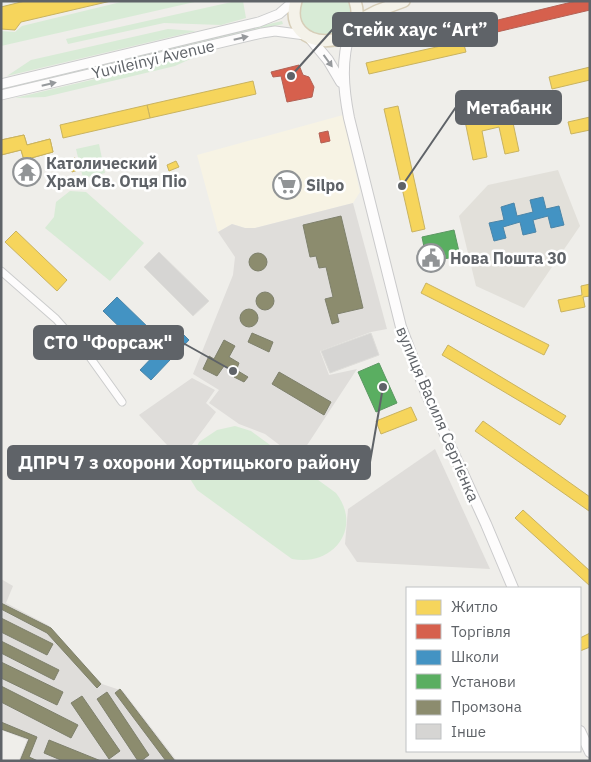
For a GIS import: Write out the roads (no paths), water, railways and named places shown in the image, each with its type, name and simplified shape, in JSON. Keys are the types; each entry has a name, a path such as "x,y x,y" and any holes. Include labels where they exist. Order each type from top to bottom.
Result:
{"main road":[{"path":"295,1 295,17 299,27 307,36 317,41 326,42 335,41 343,37 352,27 376,10 404,1"},
{"path":"352,27 356,14 355,1"},
{"name":"вулиця Василя Сергієнка","path":"352,27 344,56 344,88 349,118 401,328 427,395 513,587"},
{"name":"вулиця Василя Сергієнка","path":"307,36 328,60 344,88"},
{"path":"581,733 590,752"}],"street":[{"name":"Yuvileinyi Avenue","path":"1,84 259,22 279,14 295,1"},
{"name":"Yuvileinyi Avenue","path":"1,95 262,32 275,31 307,36"},
{"path":"1,271 56,320 88,356 122,402"}],"place":[{"name":"Стейк хаус “Art”","path":"291,76"},
{"name":"Католический Храм Св. Отця Піо","path":"27,172"},
{"name":"Silpo","path":"287,185"},
{"name":"Метабанк","path":"402,186"},
{"name":"Нова Пошта 30","path":"431,258"},
{"name":"СТО \"Форсаж\"","path":"233,371"},
{"name":"ДПРЧ 7 з охорони Хортицького району","path":"383,387"}]}
